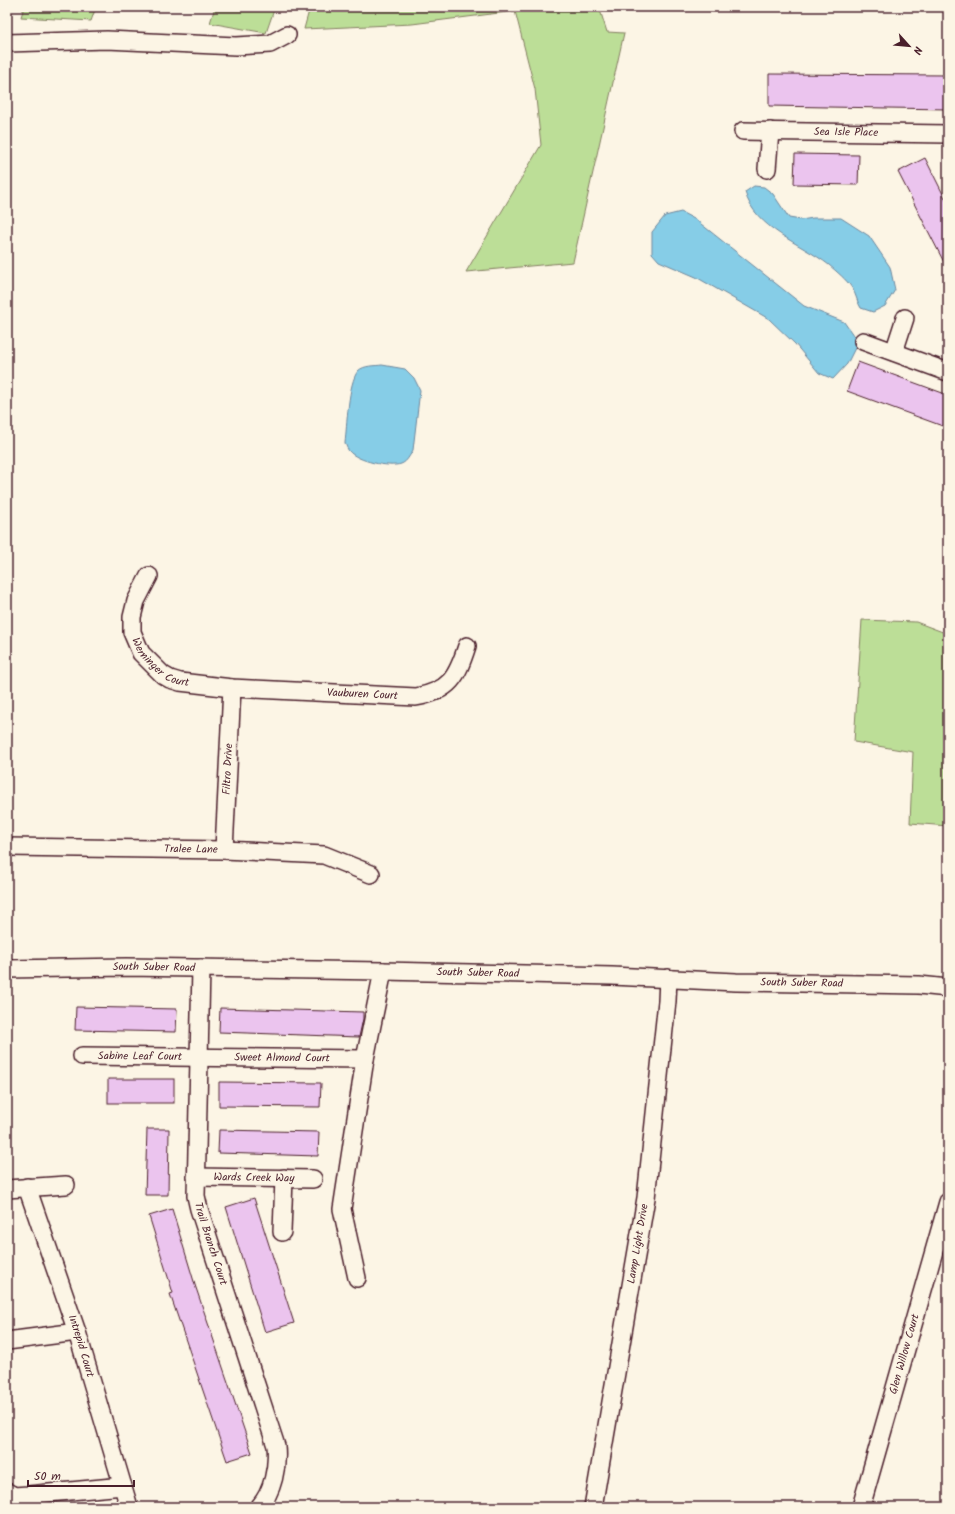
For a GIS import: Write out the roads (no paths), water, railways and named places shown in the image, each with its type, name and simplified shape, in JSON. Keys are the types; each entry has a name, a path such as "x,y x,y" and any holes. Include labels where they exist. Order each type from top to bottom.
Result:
{"street":[{"path":"7,43 107,40 236,46 270,44 287,35"},
{"name":"Sea Isle Place","path":"743,130 948,134"},
{"path":"767,169 770,131"},
{"path":"894,352 905,318"},
{"path":"863,341 948,372"},
{"name":"Werninger Court","path":"149,576 136,601 132,617 132,632 141,653 163,675 170,679 180,682 232,688"},
{"name":"Vauburen Court","path":"232,688 416,697 431,694 444,687 454,676 461,663 467,646"},
{"name":"Filtro Drive","path":"224,850 232,688"},
{"name":"Tralee Lane","path":"7,847 224,850 324,855 371,874"},
{"name":"South Suber Road","path":"7,969 200,968 383,971 668,978 736,982 919,985 948,988"},
{"name":"Trail Branch Court","path":"200,968 196,1196 276,1446 277,1458 275,1474 265,1501 259,1507"},
{"path":"357,1278 342,1209 365,1059 383,971"},
{"name":"Lamp Light Drive","path":"593,1507 646,1198 667,1001 668,978"},
{"name":"Sabine Leaf Court","path":"82,1056 199,1058"},
{"name":"Sweet Almond Court","path":"199,1058 365,1059"},
{"name":"Wards Creek Way","path":"196,1177 313,1179"},
{"path":"282,1232 284,1178"},
{"path":"7,1189 66,1185"},
{"name":"Intrepid Court","path":"28,1187 78,1332 129,1507"},
{"name":"Glen Willow Court","path":"861,1507 948,1202"},
{"path":"7,1341 78,1332"},
{"path":"7,1492 14,1496 123,1486"}],"water":[{"path":"754,186 764,187 773,194 789,218 801,220 813,218 841,218 869,236 890,267 895,290 885,306 873,312 861,308 852,288 838,273 818,257 780,234 758,216 750,205 745,192"},
{"path":"681,212 696,220 804,306 844,322 858,342 847,364 833,379 819,373 795,344 769,319 696,277 659,261 652,253 652,232 665,216"},
{"path":"382,365 405,369 414,378 420,390 413,450 405,462 396,465 374,463 359,458 349,451 345,443 350,395 355,377 360,369"}]}
